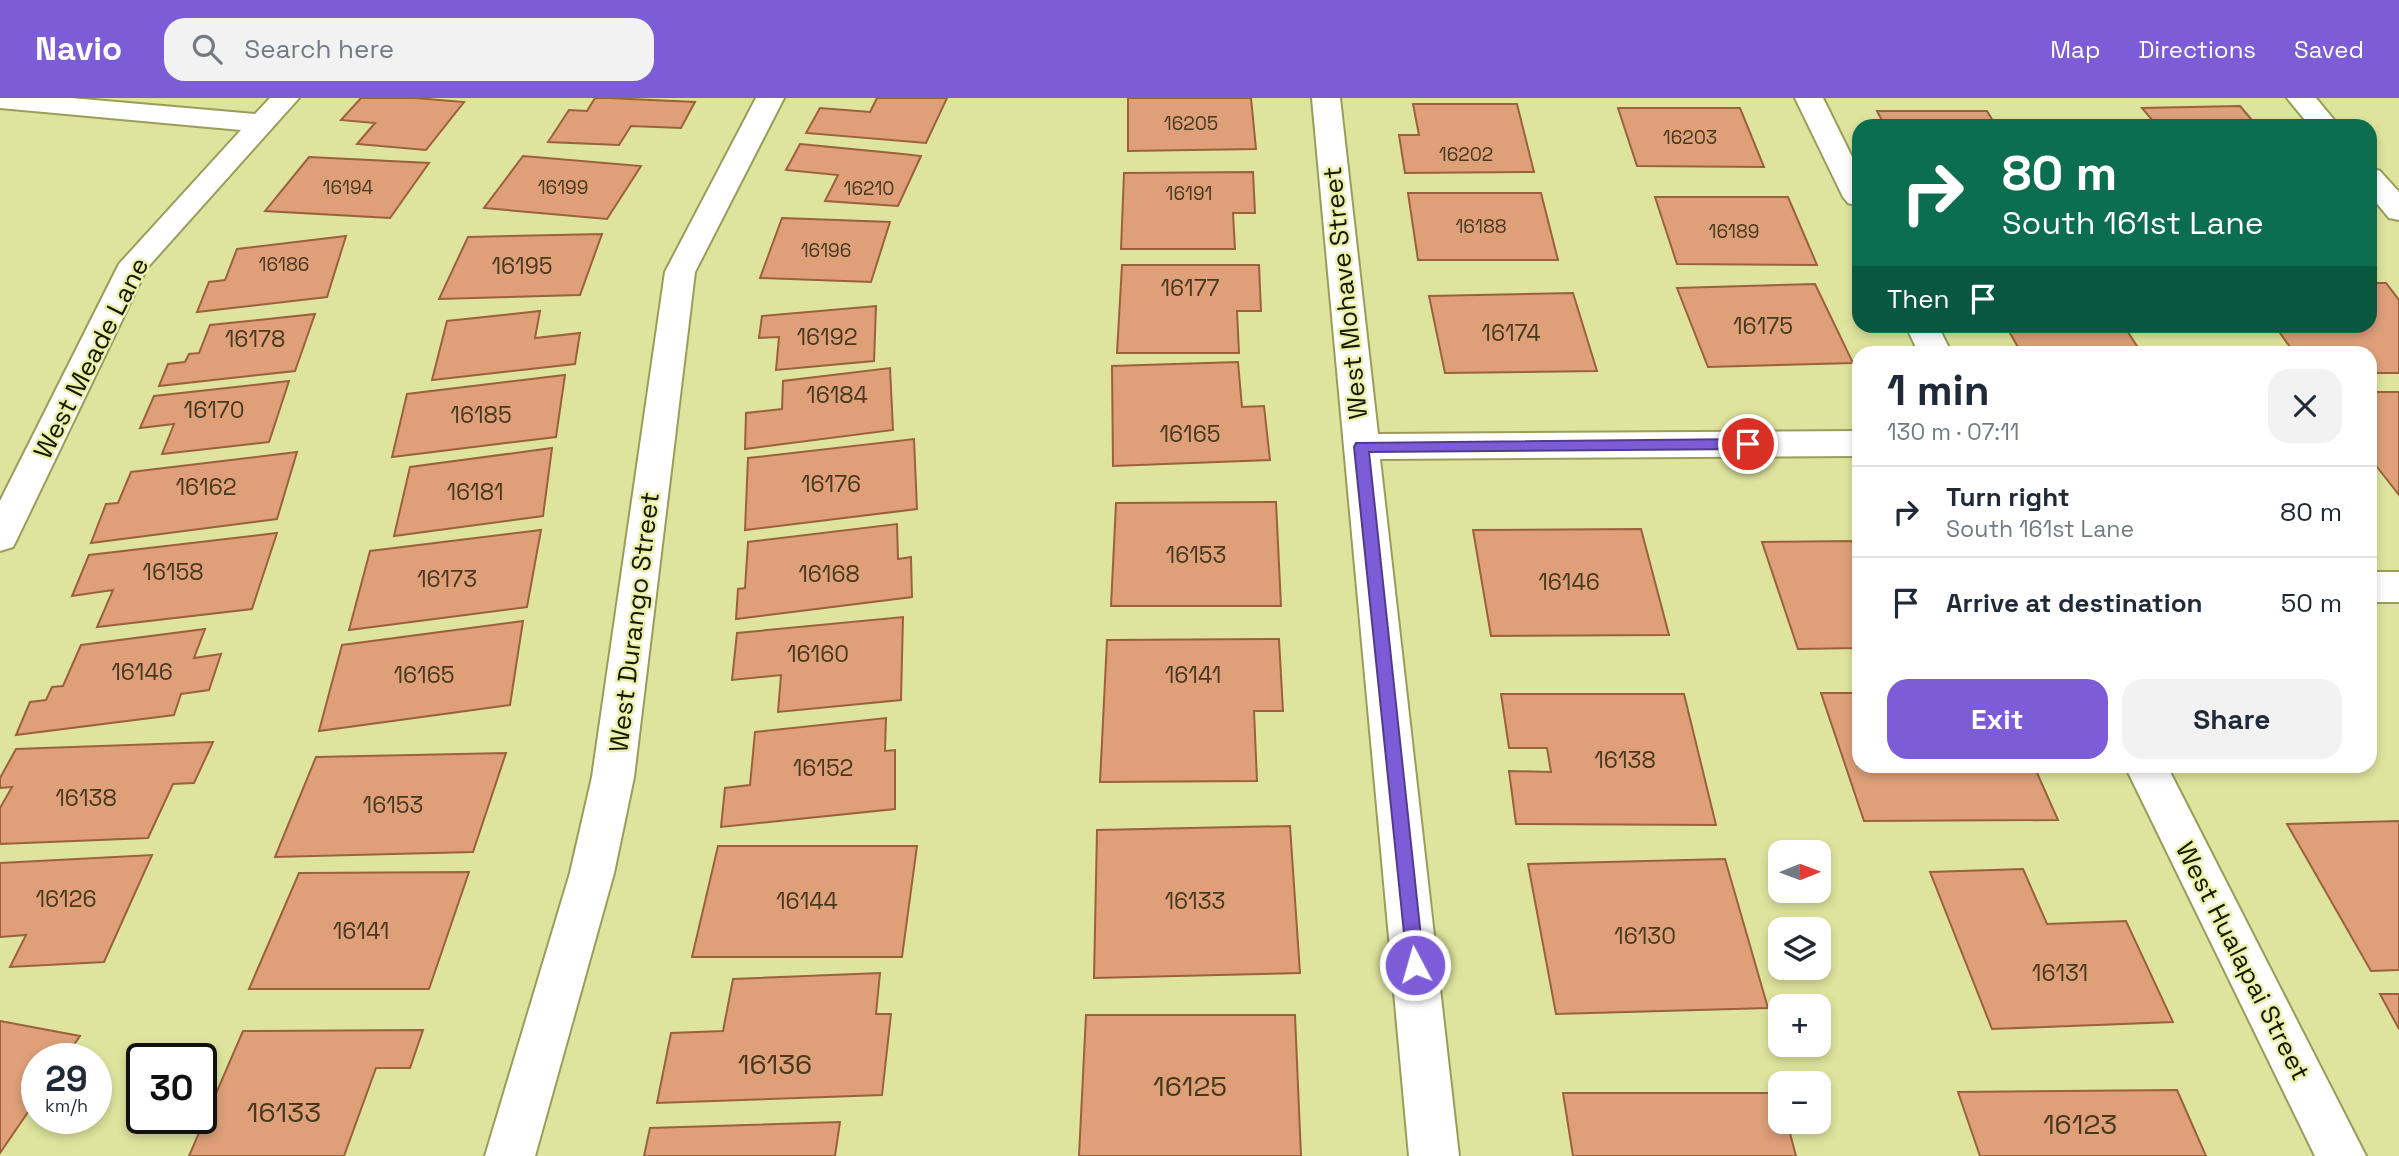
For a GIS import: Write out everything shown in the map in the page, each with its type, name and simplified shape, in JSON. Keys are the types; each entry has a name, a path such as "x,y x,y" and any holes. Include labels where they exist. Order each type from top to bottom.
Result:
{"street":[{"name":"West Meade Lane","path":"0,537 134,264 285,98"},
{"name":"West Durango Street","path":"510,1156 592,873 613,777 680,272 770,98"},
{"name":"West Mohave Street","path":"1326,98 1434,1156"},
{"path":"1810,98 1852,185"},
{"path":"2301,98 2319,119"},
{"path":"0,100 261,123"},
{"path":"2377,185 2399,211"},
{"path":"1361,447 1852,443"},
{"path":"2377,587 2399,587"},
{"name":"West Hualapai Street","path":"2148,773 2341,1156"}],"building":[{"path":"361,98 464,102 426,150 357,144 375,123 341,120"},
{"path":"595,98 695,102 681,128 631,126 619,145 548,142 569,110 587,111"},
{"path":"877,98 947,98 926,143 806,133 820,108 870,112"},
{"path":"1128,98 1251,98 1256,149 1128,151"},
{"path":"1413,104 1517,104 1534,172 1405,173 1399,135 1419,135"},
{"path":"2240,106 2251,119 2151,119 2142,108"},
{"path":"1618,108 1740,108 1764,167 1637,166"},
{"path":"1877,111 1987,111 1992,119 1881,119"},
{"path":"800,144 921,156 898,206 825,201 838,175 786,170"},
{"path":"523,156 641,166 607,219 484,208"},
{"path":"309,157 429,163 390,218 265,211"},
{"path":"1253,172 1255,213 1233,213 1235,249 1121,249 1124,173"},
{"path":"1408,193 1541,193 1558,260 1418,260"},
{"path":"1655,197 1788,197 1817,265 1677,264"},
{"path":"782,218 890,222 871,282 760,278"},
{"path":"602,234 580,295 439,299 468,237"},
{"path":"346,236 327,297 197,312 209,282 225,280 237,249"},
{"path":"1122,265 1259,265 1261,311 1237,311 1239,353 1117,353"},
{"path":"2377,283 2386,283 2399,300 2399,373 2377,373 2377,346 2289,346 2280,333 2377,333"},
{"path":"1815,284 1852,363 1708,367 1677,288"},
{"path":"1573,293 1597,371 1445,373 1429,296"},
{"path":"876,306 874,361 776,370 779,337 759,338 762,316"},
{"path":"540,311 535,338 580,333 575,364 432,380 447,321"},
{"path":"315,314 295,371 159,386 168,364 185,362 189,354 199,353 210,325"},
{"path":"2010,333 2128,333 2137,346 2017,346"},
{"path":"1238,362 1242,407 1264,406 1270,460 1113,466 1112,366"},
{"path":"890,368 893,430 745,449 746,413 782,409 783,381"},
{"path":"565,375 556,437 392,457 407,394"},
{"path":"289,381 269,442 162,454 174,424 140,428 154,396"},
{"path":"2377,392 2399,392 2399,495 2377,467"},
{"path":"914,439 917,509 745,530 748,458"},
{"path":"552,448 543,516 394,536 410,467"},
{"path":"297,452 277,519 91,543 106,504 118,503 131,472"},
{"path":"1276,502 1281,606 1111,606 1116,503"},
{"path":"897,524 898,559 911,557 912,597 736,619 738,589 745,588 748,542"},
{"path":"1641,529 1669,635 1491,636 1473,530"},
{"path":"541,530 527,607 349,630 370,551"},
{"path":"277,533 252,609 97,627 113,590 72,596 89,555"},
{"path":"1852,541 1852,648 1798,649 1762,542"},
{"path":"903,617 901,700 778,712 781,675 732,680 737,633"},
{"path":"523,621 510,705 319,731 342,645"},
{"path":"205,629 194,658 221,654 209,690 181,694 174,715 16,735 30,702 46,700 52,687 63,686 81,645"},
{"path":"1279,639 1283,711 1254,711 1257,781 1100,782 1107,640"},
{"path":"1821,693 1852,693 1852,773 2037,773 2058,820 1864,821"},
{"path":"1501,694 1684,694 1716,825 1516,824 1509,771 1551,772 1547,748 1509,748"},
{"path":"886,718 885,751 895,750 895,809 721,827 725,788 750,785 755,732"},
{"path":"213,742 194,783 173,784 148,838 0,844 0,808 12,787 0,788 0,778 16,749"},
{"path":"506,753 473,852 275,857 316,757"},
{"path":"2399,821 2399,970 2371,971 2287,824"},
{"path":"1290,826 1300,973 1094,978 1097,830"},
{"path":"718,846 917,846 902,957 692,957"},
{"path":"152,855 104,962 10,967 26,935 0,937 0,863"},
{"path":"1725,859 1768,1008 1556,1014 1528,864"},
{"path":"2023,869 2047,924 2126,921 2173,1022 1992,1029 1930,872"},
{"path":"469,872 429,989 249,989 299,873"},
{"path":"880,973 876,1014 891,1014 882,1095 657,1103 671,1033 723,1031 733,979"},
{"path":"2380,994 2399,994 2399,1029"},
{"path":"1086,1015 1295,1015 1301,1156 1079,1156"},
{"path":"0,1021 80,1036 75,1043 21,1043 21,1122 0,1153"},
{"path":"423,1030 410,1068 376,1068 344,1156 189,1156 199,1134 217,1134 217,1091 243,1031"},
{"path":"2177,1090 2206,1156 1980,1156 1958,1092"},
{"path":"1563,1093 1768,1093 1768,1134 1790,1134 1796,1156 1573,1156"},
{"path":"840,1122 835,1156 644,1156 650,1128"}],"route":[{"path":"1415,965 1361,447 1748,444"}]}
